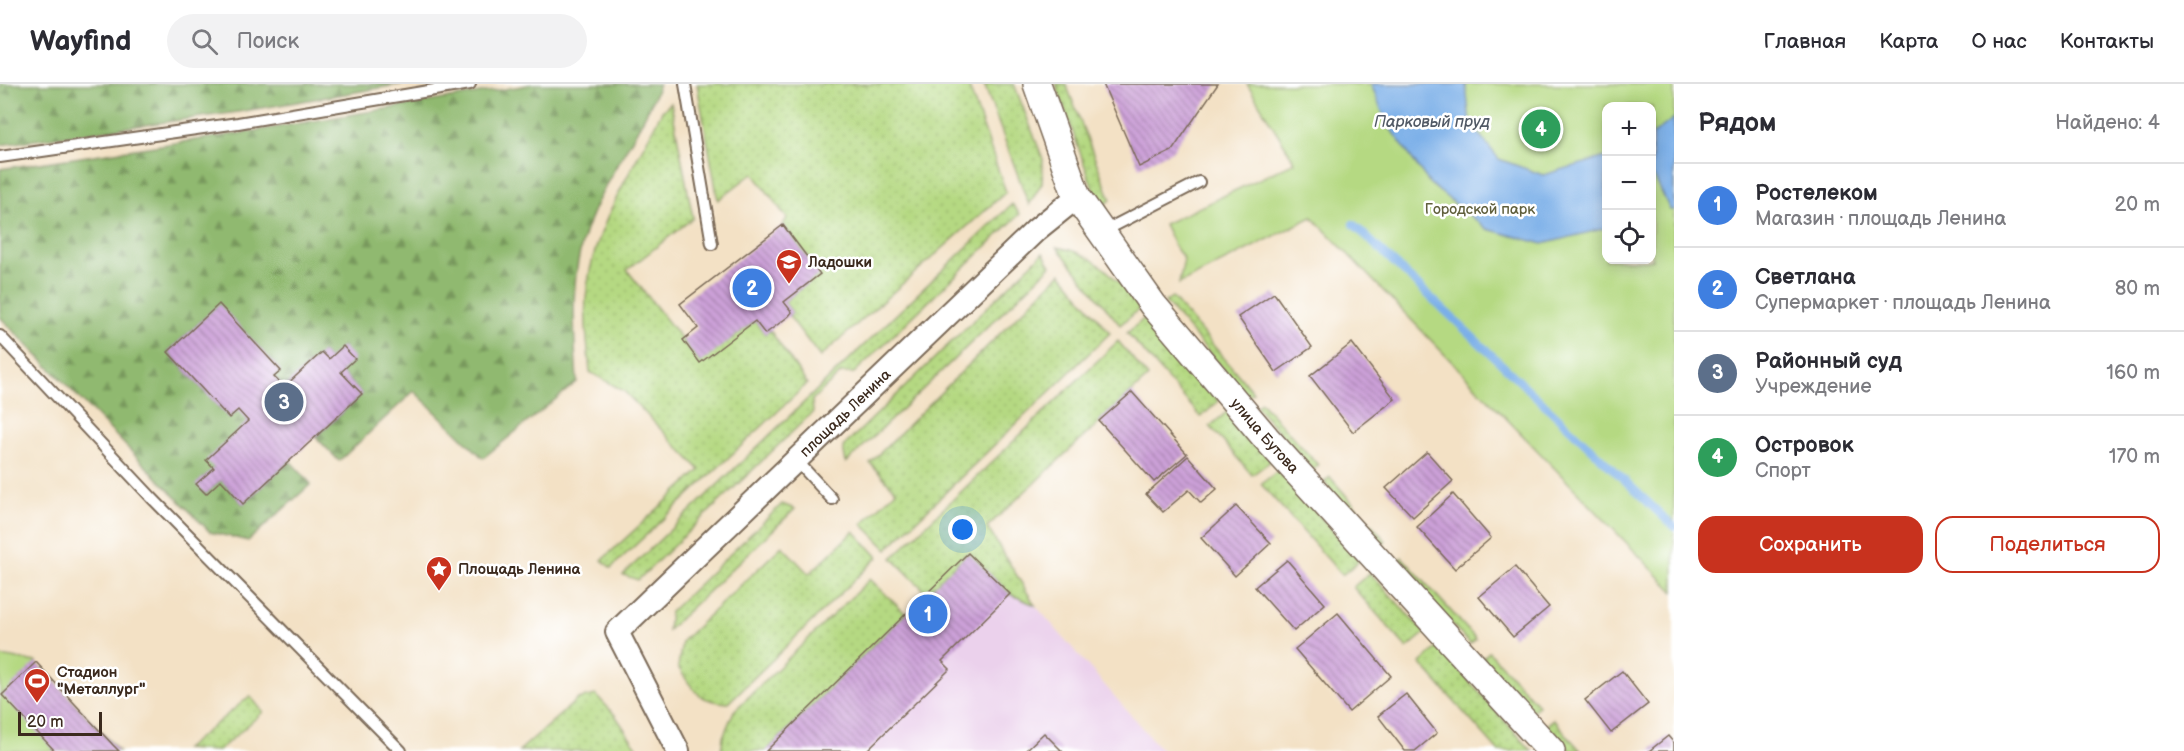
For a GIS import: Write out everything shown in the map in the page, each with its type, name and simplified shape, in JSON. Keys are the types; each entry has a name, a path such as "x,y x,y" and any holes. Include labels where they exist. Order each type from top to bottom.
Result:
{"street":[{"name":"улица Бутова","path":"1037,84 1077,197 1153,305 1266,438 1551,751"},
{"name":"площадь Ленина","path":"678,751 617,632 1036,230 1077,197"}],"lane":[{"path":"0,157 238,123 470,84"},
{"path":"685,84 712,243"},
{"path":"1102,232 1199,182"},
{"path":"0,336 159,505 401,751"},
{"path":"796,460 832,499"}],"shaded area":[{"path":"968,553 1010,594 1035,605 1162,751 766,751"}],"green space":[{"path":"0,84 403,84 238,112 0,145"},
{"path":"534,84 659,84 644,118 597,202 583,239 575,280 574,300 577,382 483,458 414,391 339,461 316,437 362,394 341,372 343,346 329,359 322,352 284,387 274,377 280,370 219,305 168,352 229,418 238,410 248,421 214,468 197,484 206,494 221,480 243,504 290,461 311,484 248,541 210,532 0,317 0,169 236,134"},
{"path":"697,84 968,84 1006,192 820,357 789,316 792,312 784,302 819,274 783,225 787,218 753,173 718,200"},
{"path":"984,84 1014,84 1043,159 1042,183 1029,205"},
{"path":"1056,84 1066,84 1111,200 1102,206 1093,189"},
{"name":"Городской парк","path":"1247,84 1674,84 1674,592 1312,217 1179,284 1184,259 1175,247 1164,224 1295,162"},
{"path":"671,103 693,218 627,270 700,362 755,321 765,334 770,330 807,384 611,568 602,560 700,470 624,391 590,372 586,335 589,273 604,225 662,111"},
{"path":"1012,204 1020,214 854,373 841,373 812,400 813,412 638,580 623,575"},
{"path":"1057,247 1071,250 1094,261 1114,277 1141,308 1120,325"},
{"path":"1043,253 1051,266 846,463 843,447"},
{"path":"1061,273 1110,333 887,549 862,524 896,491 870,463"},
{"path":"1172,297 1253,392 1247,396 1165,302"},
{"path":"1147,316 1219,401 1201,417 1127,333"},
{"path":"1118,341 1148,377 987,527 1035,605 1010,594 968,553 927,593 892,558"},
{"path":"1261,402 1318,465 1313,470 1256,406"},
{"path":"1228,411 1271,461 1252,475 1210,426"},
{"path":"1279,470 1359,561 1342,575 1261,484"},
{"path":"1330,477 1386,541 1381,546 1324,482"},
{"path":"782,504 795,509 668,630 670,612"},
{"path":"854,531 878,557 728,703 710,700 698,694 678,667 682,641 782,546 809,574"},
{"path":"1402,557 1476,639 1470,644 1396,563"},
{"path":"1370,573 1425,633 1407,648 1353,587"},
{"path":"870,579 906,614 766,751 721,751 723,737 734,711"},
{"path":"1438,647 1532,751 1498,751 1420,663"},
{"path":"1489,652 1539,706 1532,711 1482,658"},
{"name":"Стадион \"Металлург\"","path":"0,656 36,662 119,751 0,751"},
{"path":"596,695 615,715 639,751 519,751 578,699"},
{"path":"250,696 263,712 218,751 185,749"},
{"path":"1553,719 1581,751 1571,751 1547,725"}],"water":[{"name":"Парковый пруд","path":"1371,84 1466,84 1470,123 1499,159 1543,175 1602,158 1602,229 1543,244 1487,229 1430,184 1387,124"},
{"path":"1674,118 1674,210 1670,210 1656,180 1656,132"}],"building":[{"path":"1103,84 1218,84 1172,151 1139,167"},
{"path":"783,225 820,274 784,302 792,312 765,334 755,321 700,363 683,340 698,328 680,304"},
{"path":"1274,293 1312,347 1276,372 1238,317"},
{"path":"219,304 281,371 274,377 284,387 322,352 329,359 343,346 355,359 341,372 362,394 243,504 221,480 206,494 196,484 214,468 206,460 248,421 238,410 229,418 168,352"},
{"path":"1352,343 1395,399 1353,432 1310,376"},
{"path":"1132,392 1187,454 1154,482 1099,421"},
{"path":"1427,452 1453,481 1413,517 1386,488"},
{"path":"1188,456 1217,489 1201,503 1189,490 1163,512 1146,494"},
{"path":"1453,494 1491,538 1455,569 1417,527"},
{"path":"1236,506 1271,543 1235,576 1201,538"},
{"path":"968,553 1010,594 942,661 950,669 866,751 766,751"},
{"path":"1287,560 1325,604 1294,631 1255,587"},
{"path":"1515,567 1549,607 1513,637 1479,597"},
{"path":"1338,613 1391,676 1349,712 1295,649"},
{"name":"Стадион \"Металлург\"","path":"36,662 119,751 55,751 2,695"},
{"path":"1622,671 1648,704 1611,733 1585,700"},
{"path":"1406,694 1437,733 1415,751 1405,751 1378,716"},
{"path":"1044,733 1062,751 1025,751"},
{"path":"1668,736 1674,743 1674,751 1649,751"}],"waterway":[{"path":"1353,224 1674,527"}],"place":[{"name":"Островок","path":"1541,129"},
{"name":"Ладошки","path":"789,285"},
{"name":"Светлана","path":"752,288"},
{"name":"Районный суд","path":"284,402"},
{"name":"Площадь Ленина","path":"439,592"},
{"name":"Ростелеком","path":"928,614"},
{"name":"Стадион \"Металлург\"","path":"37,704"}]}
